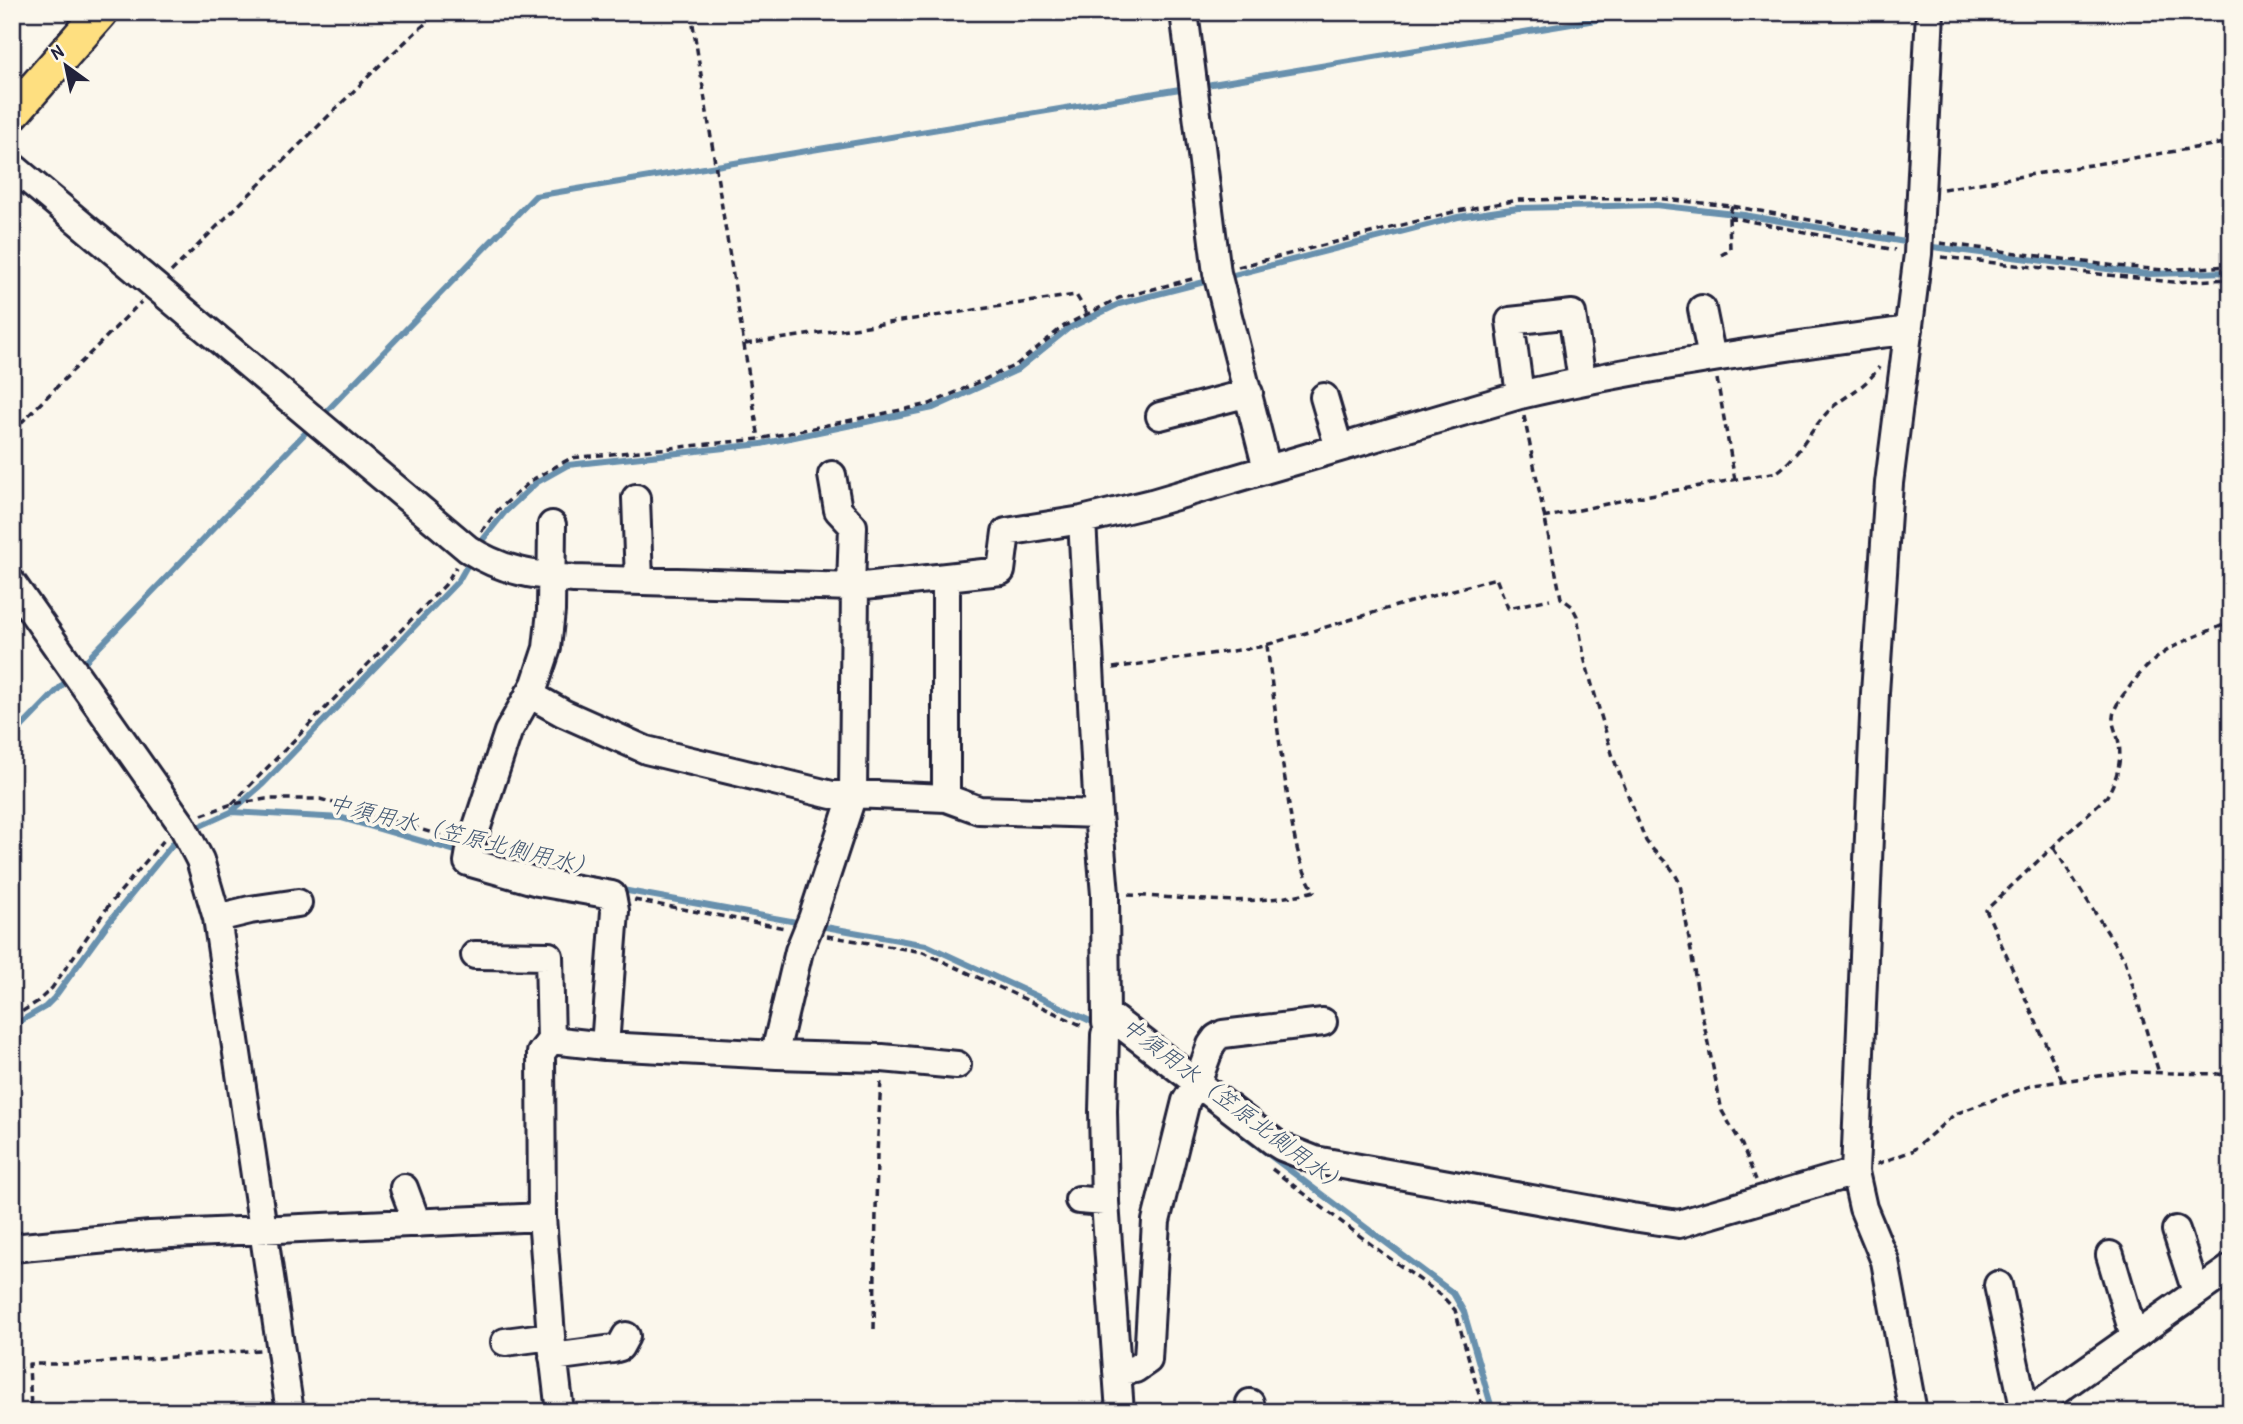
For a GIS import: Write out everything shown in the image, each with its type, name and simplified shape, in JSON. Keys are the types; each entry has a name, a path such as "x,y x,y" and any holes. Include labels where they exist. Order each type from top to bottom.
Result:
{"main road":[{"path":"12,114 101,12"}],"street":[{"path":"1184,12 1217,273 1267,469"},
{"path":"1913,1412 1885,1261 1863,1208 1855,1172 1875,693 1889,483 1918,247 1930,12"},
{"path":"12,166 468,549 509,570 552,577 853,587 1001,571 1006,532 1082,520 1152,503 1520,395 1713,358 1909,330"},
{"path":"1702,309 1713,358"},
{"path":"1520,395 1510,321 1572,314 1582,381"},
{"path":"1160,416 1249,393"},
{"path":"1324,397 1339,448"},
{"path":"777,1055 777,1044 799,951 853,794 853,526 838,510 832,475"},
{"path":"636,498 639,581"},
{"path":"1082,520 1105,894 1103,1111 1092,1201 1117,1371 1120,1412"},
{"path":"552,525 552,577 547,648 529,694 508,732 471,845 468,862 538,882 611,895 615,911 605,1046"},
{"path":"946,577 946,798"},
{"path":"12,583 191,841 200,860 217,918 290,1412"},
{"path":"529,694 563,713 646,750 832,795 946,798 979,810 1098,814"},
{"path":"217,918 298,902"},
{"path":"475,955 549,956 551,1040 541,1053 542,1217 560,1412"},
{"path":"1102,1026 1115,1020 1274,1142 1315,1160 1679,1224 1855,1172"},
{"path":"1117,1371 1135,1369 1148,1360 1156,1222 1186,1101 1197,1083 1211,1045 1223,1034 1323,1022"},
{"path":"551,1040 605,1046 882,1058 957,1065"},
{"path":"404,1188 417,1223"},
{"path":"12,1248 150,1235 542,1217"},
{"path":"2176,1230 2196,1292"},
{"path":"2110,1255 2134,1336"},
{"path":"1998,1285 2026,1412 2231,1268"},
{"path":"505,1342 613,1349 620,1347 626,1336"}],"path":[{"path":"12,432 381,64 438,12"},
{"path":"691,12 759,439"},
{"path":"1507,12 1509,22"},
{"path":"1922,192 2231,142"},
{"path":"232,804 445,585 498,510 532,481 571,458 759,439 930,404 1016,365 1064,326 1119,298 1457,211 1520,200 1655,198 1732,206 1918,247 2163,270 2231,267"},
{"path":"1721,255 1730,250 1729,217 1732,206"},
{"path":"1729,217 1918,247 2173,282 2231,279"},
{"path":"745,344 1076,295 1087,313"},
{"path":"1713,358 1735,480"},
{"path":"1543,518 1633,498 1777,472 1788,464 1826,414 1865,385 1881,364"},
{"path":"1520,395 1561,598 1572,606 1577,616 1585,661 1613,757 1646,841 1653,852 1674,869 1680,884 1699,1000 1722,1111 1742,1145 1764,1199"},
{"path":"1090,671 1222,654 1267,645 1496,578 1508,608 1550,598"},
{"path":"2062,1080 1986,910 2108,796 2119,761 2120,746 2112,719 2125,693 2141,671 2163,652 2231,622"},
{"path":"1105,894 1198,898 1222,902 1258,901 1298,896 1314,891 1305,876 1293,832 1267,645"},
{"path":"192,820 232,804 266,799 320,799 471,845"},
{"path":"12,1018 37,1002 52,988 109,905 167,836"},
{"path":"2054,848 2125,960 2160,1073"},
{"path":"611,895 788,929"},
{"path":"819,935 923,951 1102,1026"},
{"path":"874,1329 877,1154 882,1058"},
{"path":"1855,1172 1912,1151 1955,1114 2032,1085 2127,1072 2231,1076"},
{"path":"1270,1167 1441,1295 1455,1310 1484,1412"},
{"path":"12,1410 31,1409 29,1364 83,1364 280,1349"}],"waterway":[{"path":"1200,86 1644,12"},
{"path":"320,418 535,196 1186,88"},
{"path":"1226,277 1458,217 1518,208 1655,205 1744,215 1911,243"},
{"path":"1925,246 2147,274 2231,272"},
{"path":"477,547 505,512 536,483 568,465 761,444 933,408 1017,370 1069,328 1119,304 1212,280"},
{"path":"79,668 312,426"},
{"path":"231,812 263,784 459,580 472,557"},
{"path":"12,737 69,678"},
{"name":"中須用水（笠原北側用水）","path":"198,827 231,812 342,818 463,853"},
{"name":"中須用水（笠原北側用水）","path":"12,1026 45,1007 54,998 109,922 176,840"},
{"name":"中須用水（笠原北側用水）","path":"617,889 802,923"},
{"name":"中須用水（笠原北側用水）","path":"820,926 926,945 1099,1025"},
{"name":"中須用水（笠原北側用水）","path":"1244,1136 1453,1293 1464,1312 1493,1412"}]}
